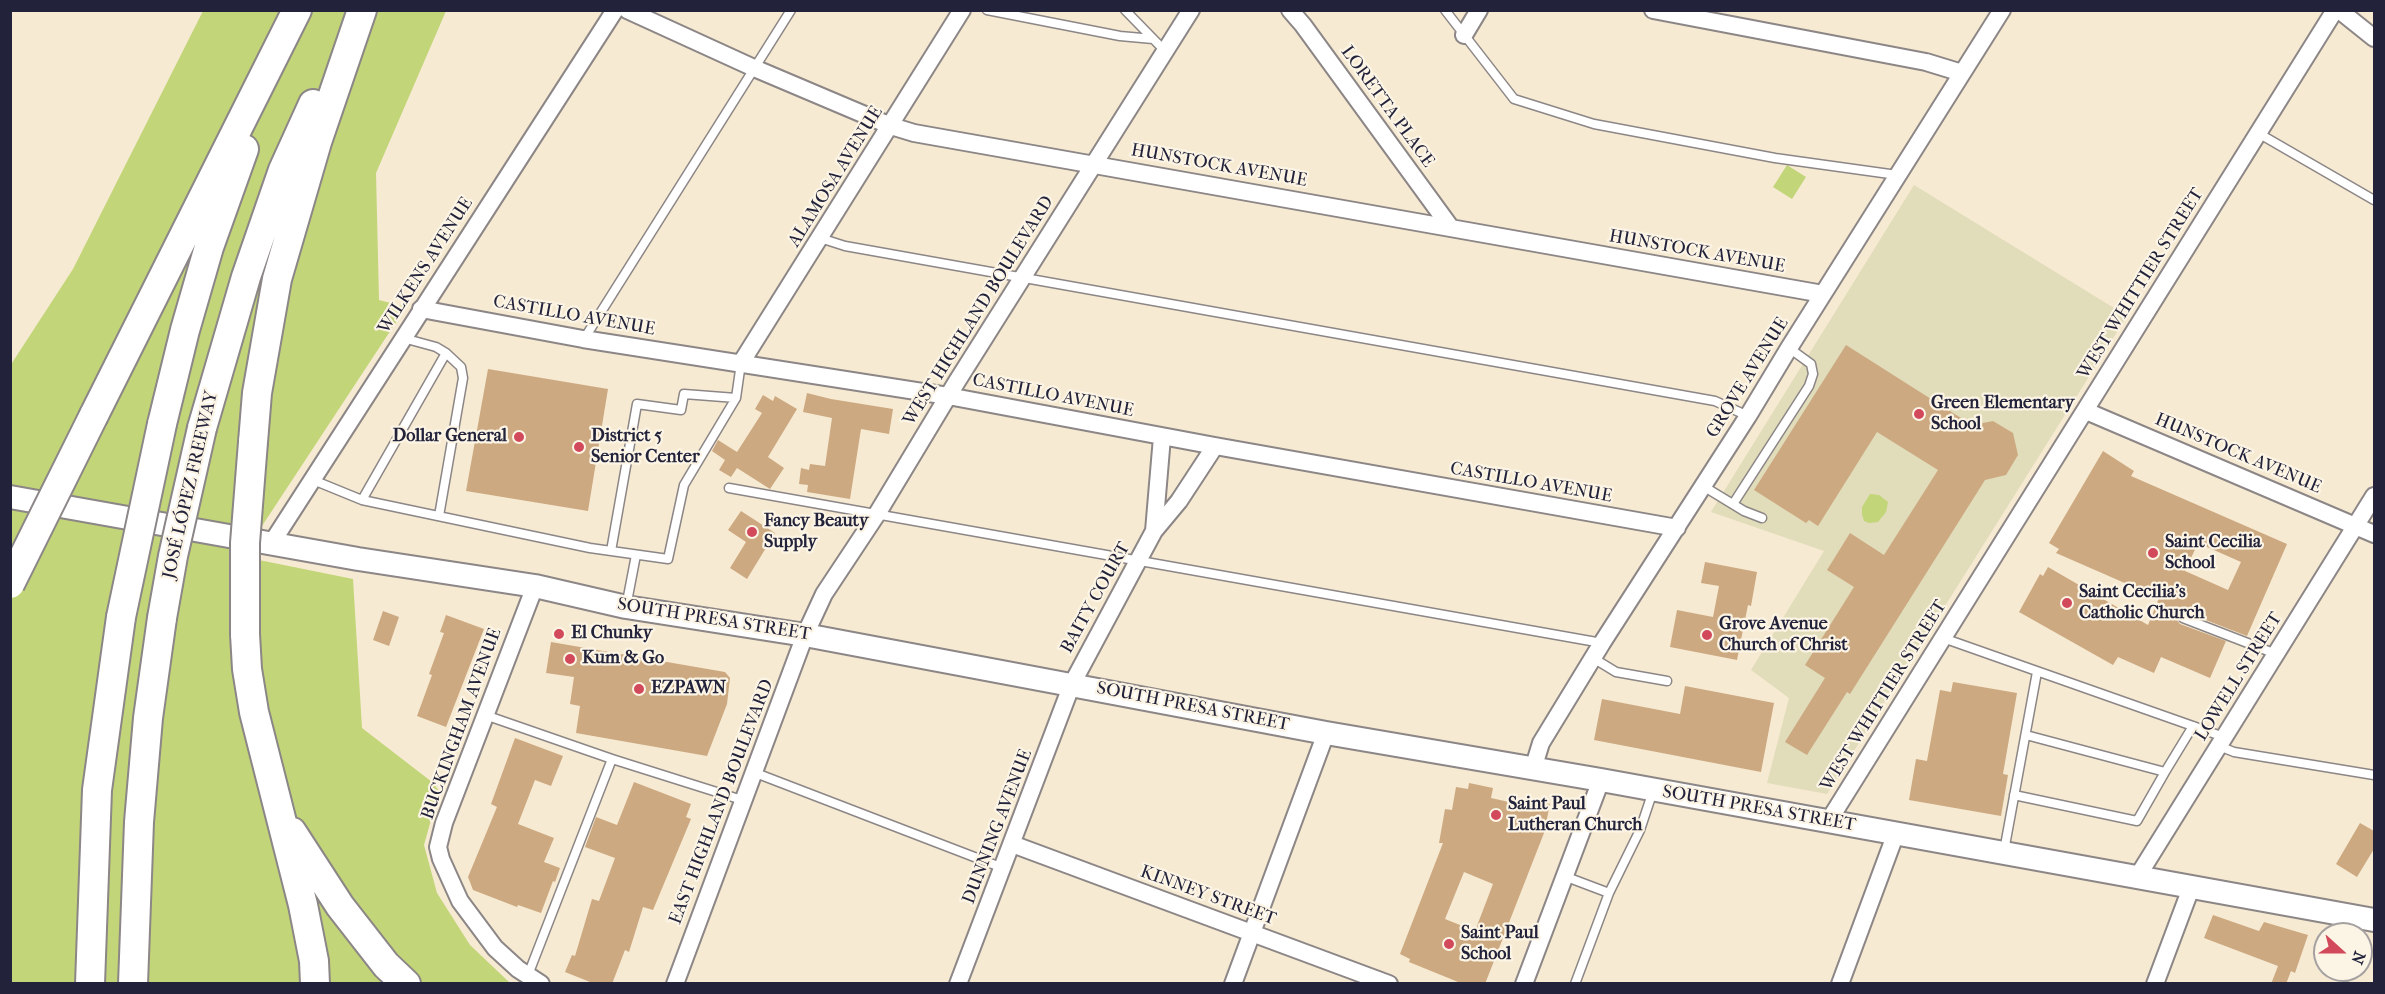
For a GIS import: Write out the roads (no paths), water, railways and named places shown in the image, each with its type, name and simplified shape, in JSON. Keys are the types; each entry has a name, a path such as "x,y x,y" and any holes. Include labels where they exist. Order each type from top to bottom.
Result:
{"highway":[{"path":"10,584 298,10"},
{"path":"90,984 97,790 121,617 162,424 185,330 209,247 298,10"},
{"name":"JOSÉ LÓPEZ FREEWAY","path":"133,984 139,822 148,718 173,556 202,428 246,277 283,170 355,10"},
{"path":"315,984 314,961 303,905 254,712 245,634 245,543 257,393 277,279 317,142 362,10"},
{"path":"278,810 340,906 386,965 406,984"}],"main road":[{"name":"SOUTH PRESA STREET","path":"10,497 358,559 534,586 626,607 805,635 1326,733 1601,780 2136,879 2374,920"}],"street":[{"name":"WILKENS AVENUE","path":"271,544 615,10"},
{"name":"HUNSTOCK AVENUE","path":"627,10 754,68 891,126 914,133 1094,163 1823,294"},
{"name":"ALAMOSA AVENUE","path":"741,363 962,10"},
{"name":"WEST HIGHLAND BOULEVARD","path":"805,635 824,594 877,514 1094,163 1159,45 1191,10"},
{"name":"LORETTA PLACE","path":"1290,10 1451,228"},
{"path":"1464,35 1479,10"},
{"path":"1653,10 1926,62 1962,73"},
{"name":"GROVE AVENUE","path":"1533,769 1541,744 1602,643 1748,416 2002,10"},
{"path":"2337,10 2374,38"},
{"name":"WEST WHITTIER STREET","path":"1828,822 2086,411 2257,132 2337,10"},
{"name":"CASTILLO AVENUE","path":"421,309 583,339 948,396 1677,528"},
{"name":"HUNSTOCK AVENUE","path":"2086,411 2374,534"},
{"name":"BAITY COURT","path":"1154,531 1162,436"},
{"name":"BAITY COURT","path":"1072,684 1154,531 1179,501 1215,446"},
{"name":"LOWELL STREET","path":"2136,879 2374,496"},
{"name":"BUCKINGHAM AVENUE","path":"534,586 444,823 438,847 460,901 495,948 535,979"},
{"name":"EAST HIGHLAND BOULEVARD","path":"675,984 805,635"},
{"name":"DUNNING AVENUE","path":"958,984 1072,684"},
{"path":"1233,984 1326,733"},
{"path":"1524,984 1601,780"},
{"path":"1840,984 1896,833"},
{"name":"KINNEY STREET","path":"1012,844 1389,984"},
{"path":"2155,984 2191,888"}],"lane":[{"path":"583,339 791,10"},
{"path":"987,10 1159,45"},
{"path":"1125,10 1159,45"},
{"path":"1445,10 1514,99 1594,124 1775,158 1898,175"},
{"path":"2257,132 2374,200"},
{"path":"820,238 844,246 1715,401 1748,416"},
{"path":"403,338 436,347 461,367 463,378 439,516"},
{"path":"1733,504 1809,386 1813,374 1811,364 1789,348"},
{"path":"362,500 446,353"},
{"path":"313,480 362,500 611,551 668,559 684,485 736,398 741,363"},
{"path":"611,551 637,404 681,410 684,394 736,398"},
{"path":"1703,486 1761,518"},
{"path":"729,488 1602,643"},
{"path":"626,607 636,555"},
{"path":"2183,618 2276,654"},
{"path":"1943,638 2193,726 2240,753 2374,775"},
{"path":"1593,658 1616,672 1667,681"},
{"path":"2003,853 2037,672"},
{"path":"485,715 612,759 742,800"},
{"path":"2014,795 2137,821 2193,726"},
{"path":"2026,735 2165,772"},
{"path":"535,979 612,759"},
{"path":"753,772 1004,868"},
{"path":"1575,984 1609,892 1640,830 1653,790"},
{"path":"1564,876 1609,892"}],"place":[{"name":"Green Elementary School","path":"1919,414"},
{"name":"Dollar General","path":"519,437"},
{"name":"District 5 Senior Center","path":"579,447"},
{"name":"Fancy Beauty Supply","path":"752,532"},
{"name":"Saint Cecilia School","path":"2153,553"},
{"name":"Saint Cecilia's Catholic Church","path":"2067,603"},
{"name":"El Chunky","path":"559,634"},
{"name":"Grove Avenue Church of Christ","path":"1707,635"},
{"name":"Kum & Go","path":"570,659"},
{"name":"EZPAWN","path":"639,689"},
{"name":"Saint Paul Lutheran Church","path":"1496,815"},
{"name":"Saint Paul School","path":"1449,944"}]}
